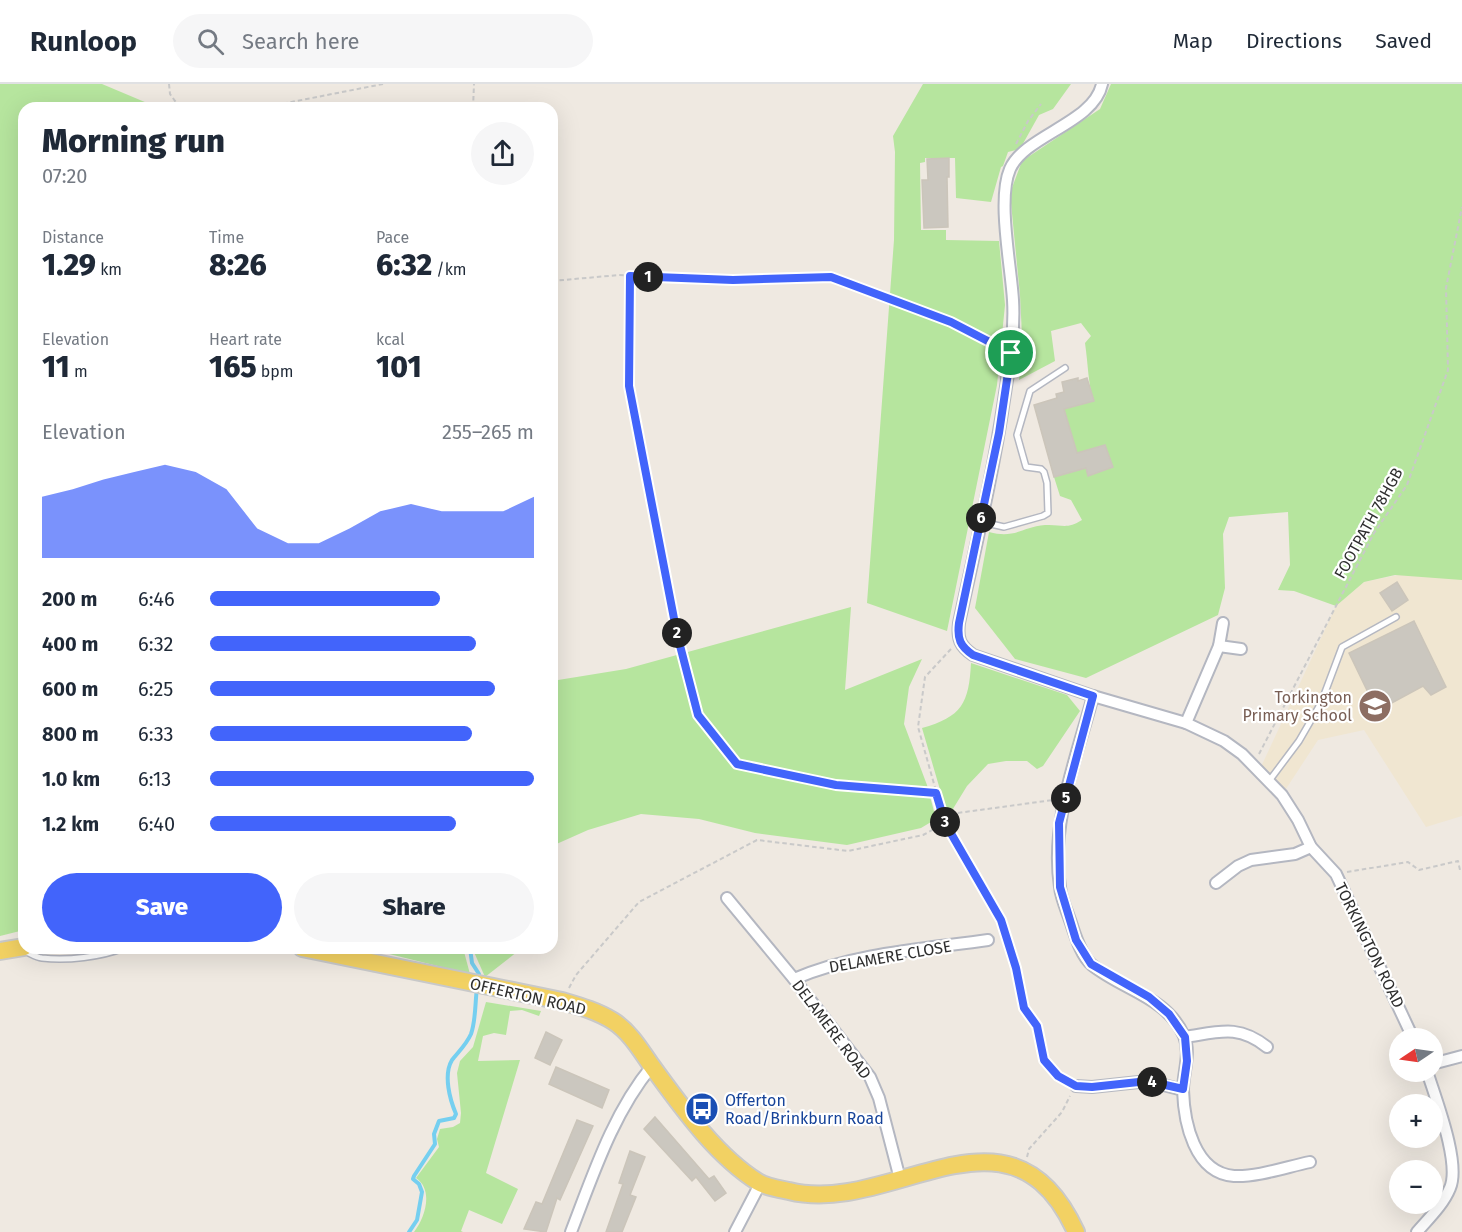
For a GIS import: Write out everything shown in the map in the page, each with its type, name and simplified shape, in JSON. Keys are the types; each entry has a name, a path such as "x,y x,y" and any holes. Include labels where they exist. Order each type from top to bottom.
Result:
{"main road":[{"name":"OFFERTON ROAD","path":"333,954 562,1001 586,1008 614,1022 635,1041 709,1139 760,1184 819,1196 865,1189 961,1163 985,1162 1024,1171 1038,1179 1058,1198 1076,1232"}],"street":[{"path":"958,641 959,623 999,433 1011,353 1013,302 1004,199 1010,168 1056,129 1091,106 1102,84"},
{"path":"1186,723 1220,646 1223,622"},
{"name":"TORKINGTON ROAD","path":"958,641 973,655 1093,696 1186,723 1224,741 1253,765 1282,795 1311,847 1335,874 1408,1028"},
{"path":"1220,646 1241,649"},
{"path":"1093,696 1059,823 1060,887 1076,940 1091,964 1149,997 1169,1014 1185,1037 1187,1061 1183,1089 1187,1123 1194,1148 1210,1166 1233,1176 1267,1172 1310,1162"},
{"path":"1216,883 1238,866 1251,860 1295,854 1311,847"},
{"name":"DELAMERE ROAD","path":"727,898 870,1077 879,1098 900,1179"},
{"name":"DELAMERE CLOSE","path":"794,979 813,970 852,961 988,940"},
{"path":"1185,1037 1229,1030 1253,1035 1267,1047"},
{"path":"1443,1061 1462,1056"},
{"path":"571,1232 619,1116 635,1086 652,1066"},
{"path":"1076,1086 1092,1087 1148,1081 1183,1089"},
{"path":"1417,1232 1456,1187 1453,1160 1429,1082"},
{"path":"735,1232 760,1184"}],"lane":[{"path":"980,522 1004,527 1047,514 1049,504 1045,475 1041,469 1026,467 1017,433 1030,391 1065,368"},
{"path":"1269,781 1299,741 1322,703 1342,647 1396,617"},
{"path":"29,954 52,959 101,954"}],"path":[{"path":"169,84 170,94 176,102"},
{"path":"292,102 383,84"},
{"path":"473,102 474,84"},
{"path":"1016,161 1014,149 1018,136 1041,104"},
{"name":"FOOTPATH 78HGB","path":"1253,765 1374,533 1407,485 1448,370 1446,288 1462,207"},
{"path":"558,280 619,275 733,280 831,277 951,322 1011,353"},
{"path":"630,276 629,386 675,622 698,715 737,764 836,785 936,793"},
{"path":"958,641 925,677 918,727 945,823 1001,920 1016,968 1024,1008 1037,1026 1044,1060 1058,1076 1076,1086 1062,1112 1029,1149 1024,1171"},
{"path":"943,815 1066,798"},
{"path":"562,1001 576,975 639,902 757,840 848,851 923,835 945,823"},
{"path":"1335,874 1408,862 1419,870 1458,861 1460,870 1462,870"}],"shaded area":[{"name":"Torkington Primary School","path":"1462,562 1462,816 1426,827 1364,730 1318,740 1282,795 1259,771 1336,606 1364,582"}],"green space":[{"path":"0,84 102,84 145,102 18,102 18,932 0,936"},
{"path":"923,84 1071,84 1053,109 1039,115 1020,149 1008,152 991,202 956,198 955,158 925,158 925,162 920,163 921,230 946,230 946,240 999,241 1005,305 997,385 947,631 867,603 894,240 895,152 893,136"},
{"path":"1111,84 1462,84 1462,580 1395,575 1364,582 1336,606 1294,591 1278,590 1290,565 1288,512 1229,517 1223,534 1225,588 1218,615 1086,678 1015,659 975,608 989,532 1005,534 1037,526 1068,526 1077,523 1082,520 1071,500 1060,496 1054,477 1086,468 1088,476 1113,467 1105,445 1077,453 1064,409 1093,401 1085,343 1091,336 1081,323 1051,331 1055,361 1019,380 1022,336 1010,193 1022,161 1100,109"},
{"path":"851,607 845,690 922,659 909,687 904,724 927,785 936,819 921,828 847,845 755,833 699,819 641,814 588,830 558,843 558,680 626,669"},
{"path":"971,663 1067,695 1080,711 1043,766 1037,769 1027,761 988,764 967,786 948,817 922,728 946,719 961,706 968,688"},
{"path":"389,954 465,954 470,974"},
{"path":"475,954 514,954 485,977"},
{"path":"486,1002 541,1011 539,1016 522,1010 510,1011 506,1035 494,1033 483,1036 478,1061 520,1060 486,1173 518,1189 502,1224 469,1210 461,1231 463,1232 414,1232 426,1204 425,1190 416,1178 439,1147 437,1139 440,1129 453,1127 460,1123 457,1073 460,1061 473,1047"}],"building":[{"path":"949,158 948,227 924,228 922,180 928,180 927,159"},
{"path":"1078,378 1078,381 1087,378 1094,401 1064,409 1077,453 1105,445 1113,467 1088,476 1086,468 1054,477 1034,405 1057,398 1056,394 1064,392 1062,382"},
{"path":"1397,582 1408,600 1392,611 1380,593"},
{"path":"1414,621 1446,687 1431,695 1423,686 1377,711 1349,653"},
{"path":"546,1032 562,1040 550,1065 535,1058"},
{"path":"556,1067 609,1090 602,1108 549,1084"},
{"path":"655,1117 709,1179 714,1176 726,1193 715,1201 696,1177 692,1181 644,1129"},
{"path":"577,1120 593,1126 560,1200 557,1198 546,1232 524,1229 536,1202 542,1204"},
{"path":"630,1151 645,1157 630,1195 636,1197 622,1232 606,1232 623,1184 619,1183"}],"waterway":[{"path":"471,954 472,963 479,974 478,980"},
{"path":"409,1232 417,1220 422,1192 419,1184 413,1179 414,1176 435,1144 434,1134 439,1121 454,1118 456,1114 450,1095 449,1066 465,1045 473,1029 477,988"}],"place":[{"name":"Torkington Primary School","path":"1375,706"},
{"name":"Offerton Road/Brinkburn Road","path":"702,1109"}],"route":[{"path":"630,276 733,280 831,277 893,298 951,322 1011,353 999,433 959,623 958,641 973,655 1093,696 1059,823 1060,887 1076,940 1091,964 1149,997 1169,1014 1185,1037 1187,1061 1183,1089 1148,1081 1092,1087 1076,1086 1058,1076 1044,1060 1037,1026 1024,1008 1016,968 1001,920 945,823 936,793 836,785 737,764 698,715 677,634 629,386 628,292 630,276"}]}
